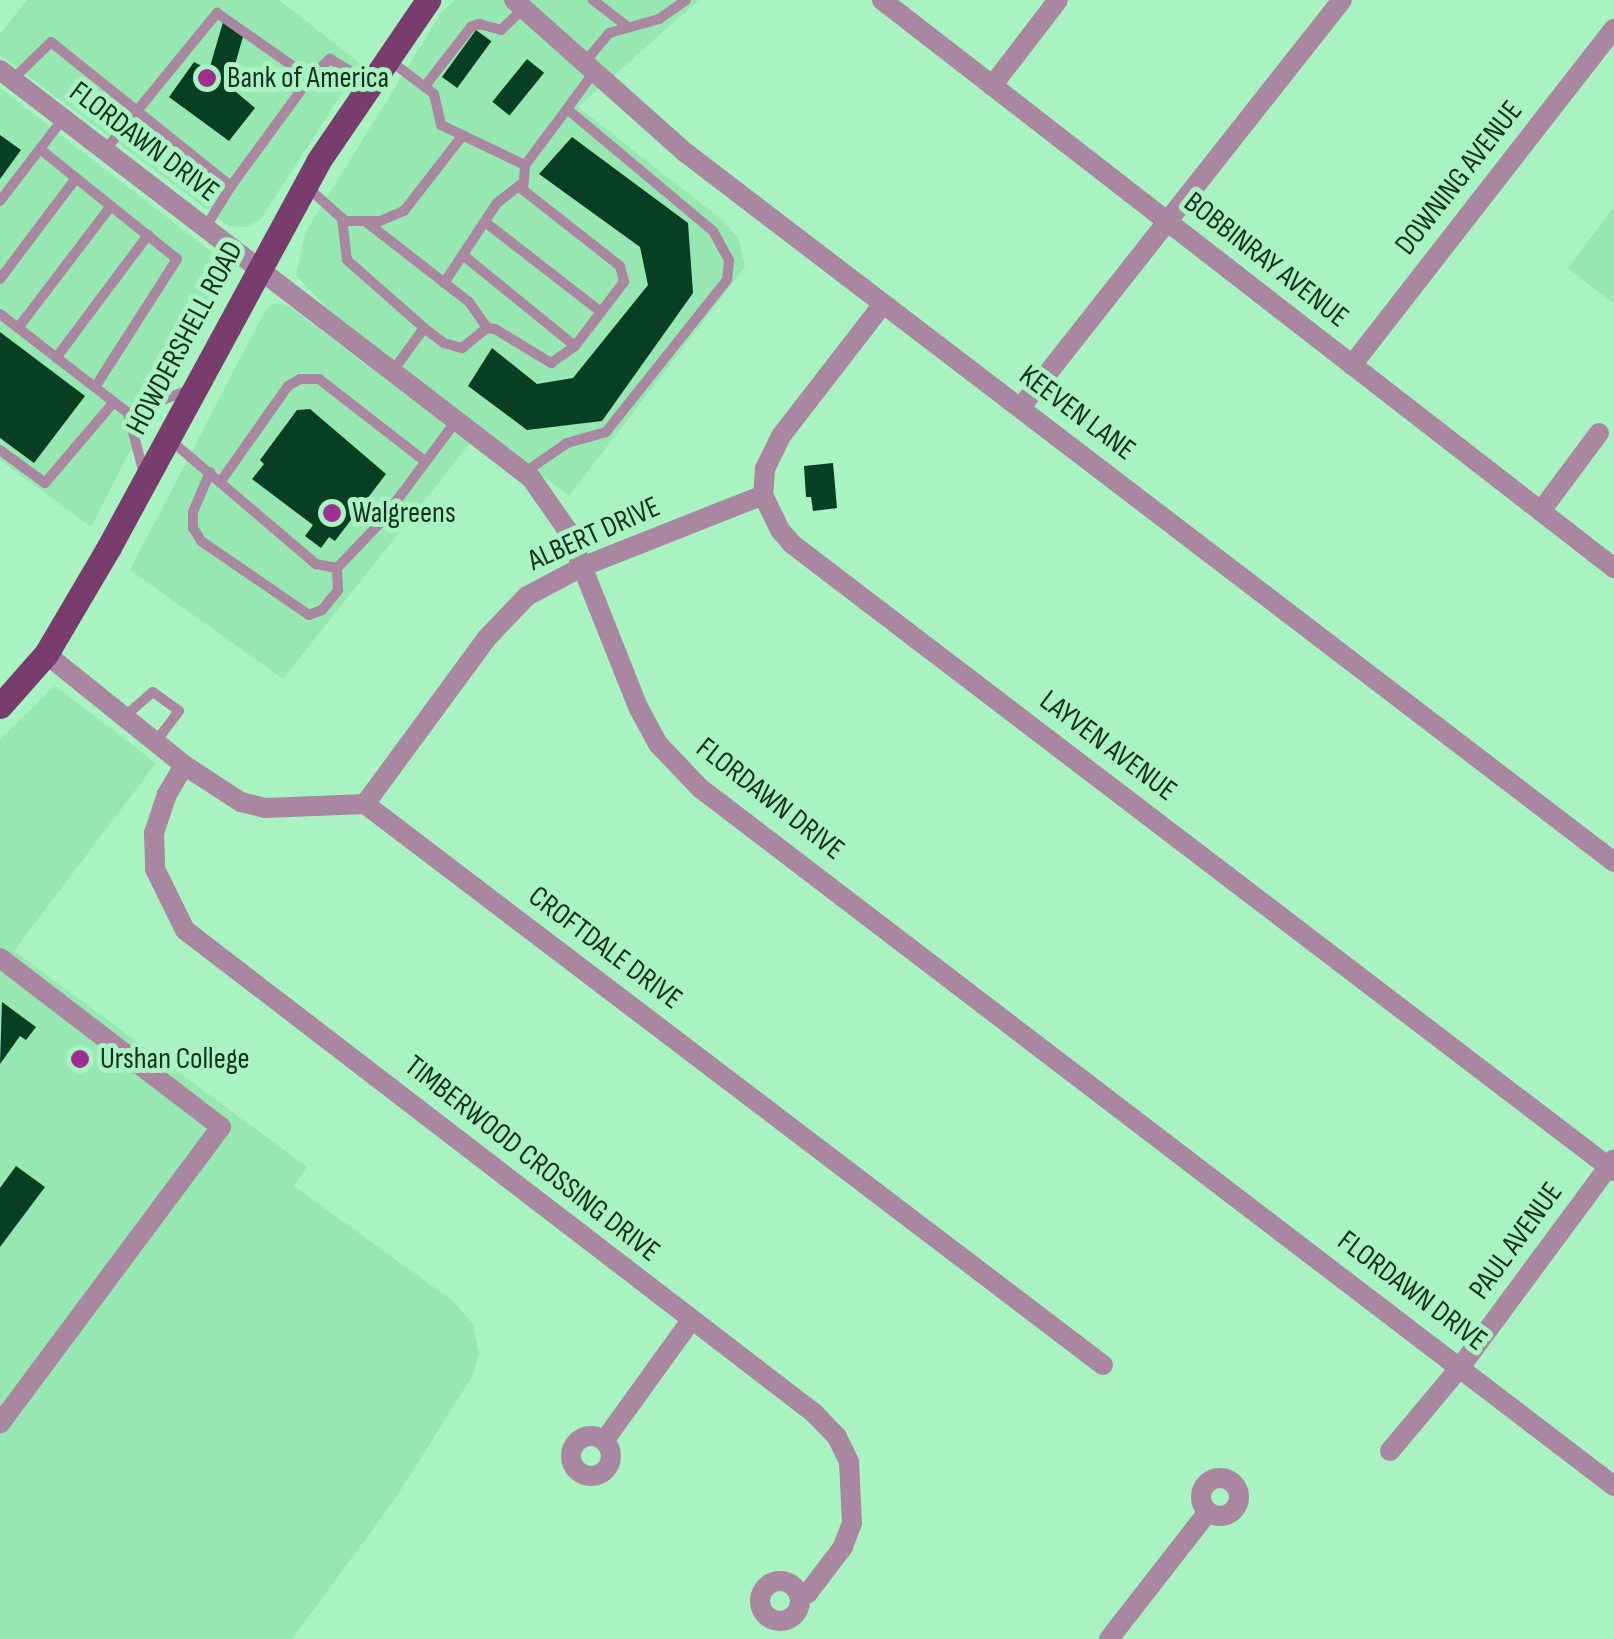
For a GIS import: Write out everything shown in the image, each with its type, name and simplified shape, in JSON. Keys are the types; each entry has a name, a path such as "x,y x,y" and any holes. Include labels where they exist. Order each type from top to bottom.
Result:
{"main road":[{"name":"HOWDERSHELL ROAD","path":"0,706 46,654 305,186 428,0"}],"street":[{"name":"BOBBINRAY AVENUE","path":"882,0 1614,568"},
{"path":"992,86 1058,0"},
{"path":"1021,407 1342,0"},
{"name":"KEEVEN LANE","path":"519,4 686,153 1614,862"},
{"name":"DOWNING AVENUE","path":"1352,364 1614,29"},
{"name":"FLORDAWN DRIVE","path":"6,75 207,225 524,473 552,504 584,566 644,720 658,744 700,788 1614,1486"},
{"path":"763,495 764,469 781,436 882,304"},
{"path":"1542,511 1599,433"},
{"name":"ALBERT DRIVE","path":"365,804 507,614 527,596 584,566 763,495"},
{"name":"LAYVEN AVENUE","path":"763,495 770,514 792,544 1612,1165"},
{"path":"46,654 184,766 241,802 265,808 365,804"},
{"name":"TIMBERWOOD CROSSING DRIVE","path":"184,766 168,794 154,833 155,869 185,930 814,1412 837,1437 850,1462 854,1493 843,1548 808,1592 798,1596"},
{"name":"CROFTDALE DRIVE","path":"365,804 1103,1366"},
{"path":"0,958 221,1127 0,1424"},
{"name":"PAUL AVENUE","path":"1390,1451 1461,1366 1612,1165"},
{"path":"604,1441 692,1319"},
{"path":"1109,1639 1208,1512"}],"lane":[{"path":"592,0 628,27"},
{"path":"444,283 498,203 520,184 525,165 566,109 608,33 659,19 686,0"},
{"path":"424,86 471,27 501,30 519,4"},
{"path":"106,148 217,14 310,78"},
{"path":"6,75 51,42 231,186"},
{"path":"207,225 310,78 330,59 370,84"},
{"path":"388,59 434,94 441,126 525,165"},
{"path":"524,473 567,444 606,432 726,280 730,260 713,230 566,109"},
{"path":"0,201 64,118"},
{"path":"305,186 342,218 365,221 404,211 463,135"},
{"path":"40,149 178,259 94,387"},
{"path":"0,278 76,178"},
{"path":"365,221 468,302 487,328 552,363 575,346 624,282 620,266 520,184"},
{"path":"18,328 111,206"},
{"path":"342,218 347,260 424,328 444,342 462,348 487,328"},
{"path":"485,222 601,312"},
{"path":"56,358 148,235"},
{"path":"462,255 575,346"},
{"path":"0,314 128,413 146,479"},
{"path":"392,372 424,328"},
{"path":"221,481 288,386 300,379 319,379 426,462"},
{"path":"128,413 195,388"},
{"path":"0,450 45,483 114,402"},
{"path":"210,472 194,512 193,528 201,541 309,614 322,610 338,590 337,568 380,523 456,420"},
{"path":"168,438 316,564 337,568"},
{"path":"124,716 153,692 178,711 156,741"}],"shaded area":[{"path":"27,0 279,0 361,64 260,220 246,227 229,226 0,55 0,34"},
{"path":"455,0 699,0 578,107 722,220 739,239 745,267 569,496 336,318 296,275 305,233 441,13"},
{"path":"0,88 226,263 91,527 0,460"},
{"path":"1614,207 1614,304 1568,268"},
{"path":"276,303 287,305 470,443 283,679 130,570 266,309"},
{"name":"Urshan College","path":"55,686 156,763 14,951 307,1167 294,1186 453,1301 473,1324 479,1353 473,1375 395,1499 292,1639 0,1639 0,739"}],"building":[{"name":"Bank of America","path":"223,22 244,33 229,86 255,108 229,141 169,97 194,62 209,70"},
{"path":"476,30 491,41 457,88 442,77"},
{"path":"527,59 544,73 509,116 492,102"},
{"path":"0,135 21,150 0,179"},
{"path":"572,137 688,223 693,293 602,421 527,430 468,386 492,348 537,384 573,378 648,285 640,247 539,174"},
{"path":"0,332 85,396 34,463 0,438"},
{"name":"Walgreens","path":"310,409 386,474 335,541 329,537 321,548 305,536 313,525 252,479 264,464 260,460 297,410"},
{"path":"833,463 837,508 813,511 811,497 806,497 804,466"},
{"path":"2,1002 36,1027 26,1040 20,1036 0,1064"},
{"path":"16,1166 45,1187 0,1247 0,1188"}],"place":[{"name":"Bank of America","path":"207,78"},
{"name":"Walgreens","path":"332,513"},
{"name":"Urshan College","path":"80,1059"}]}
